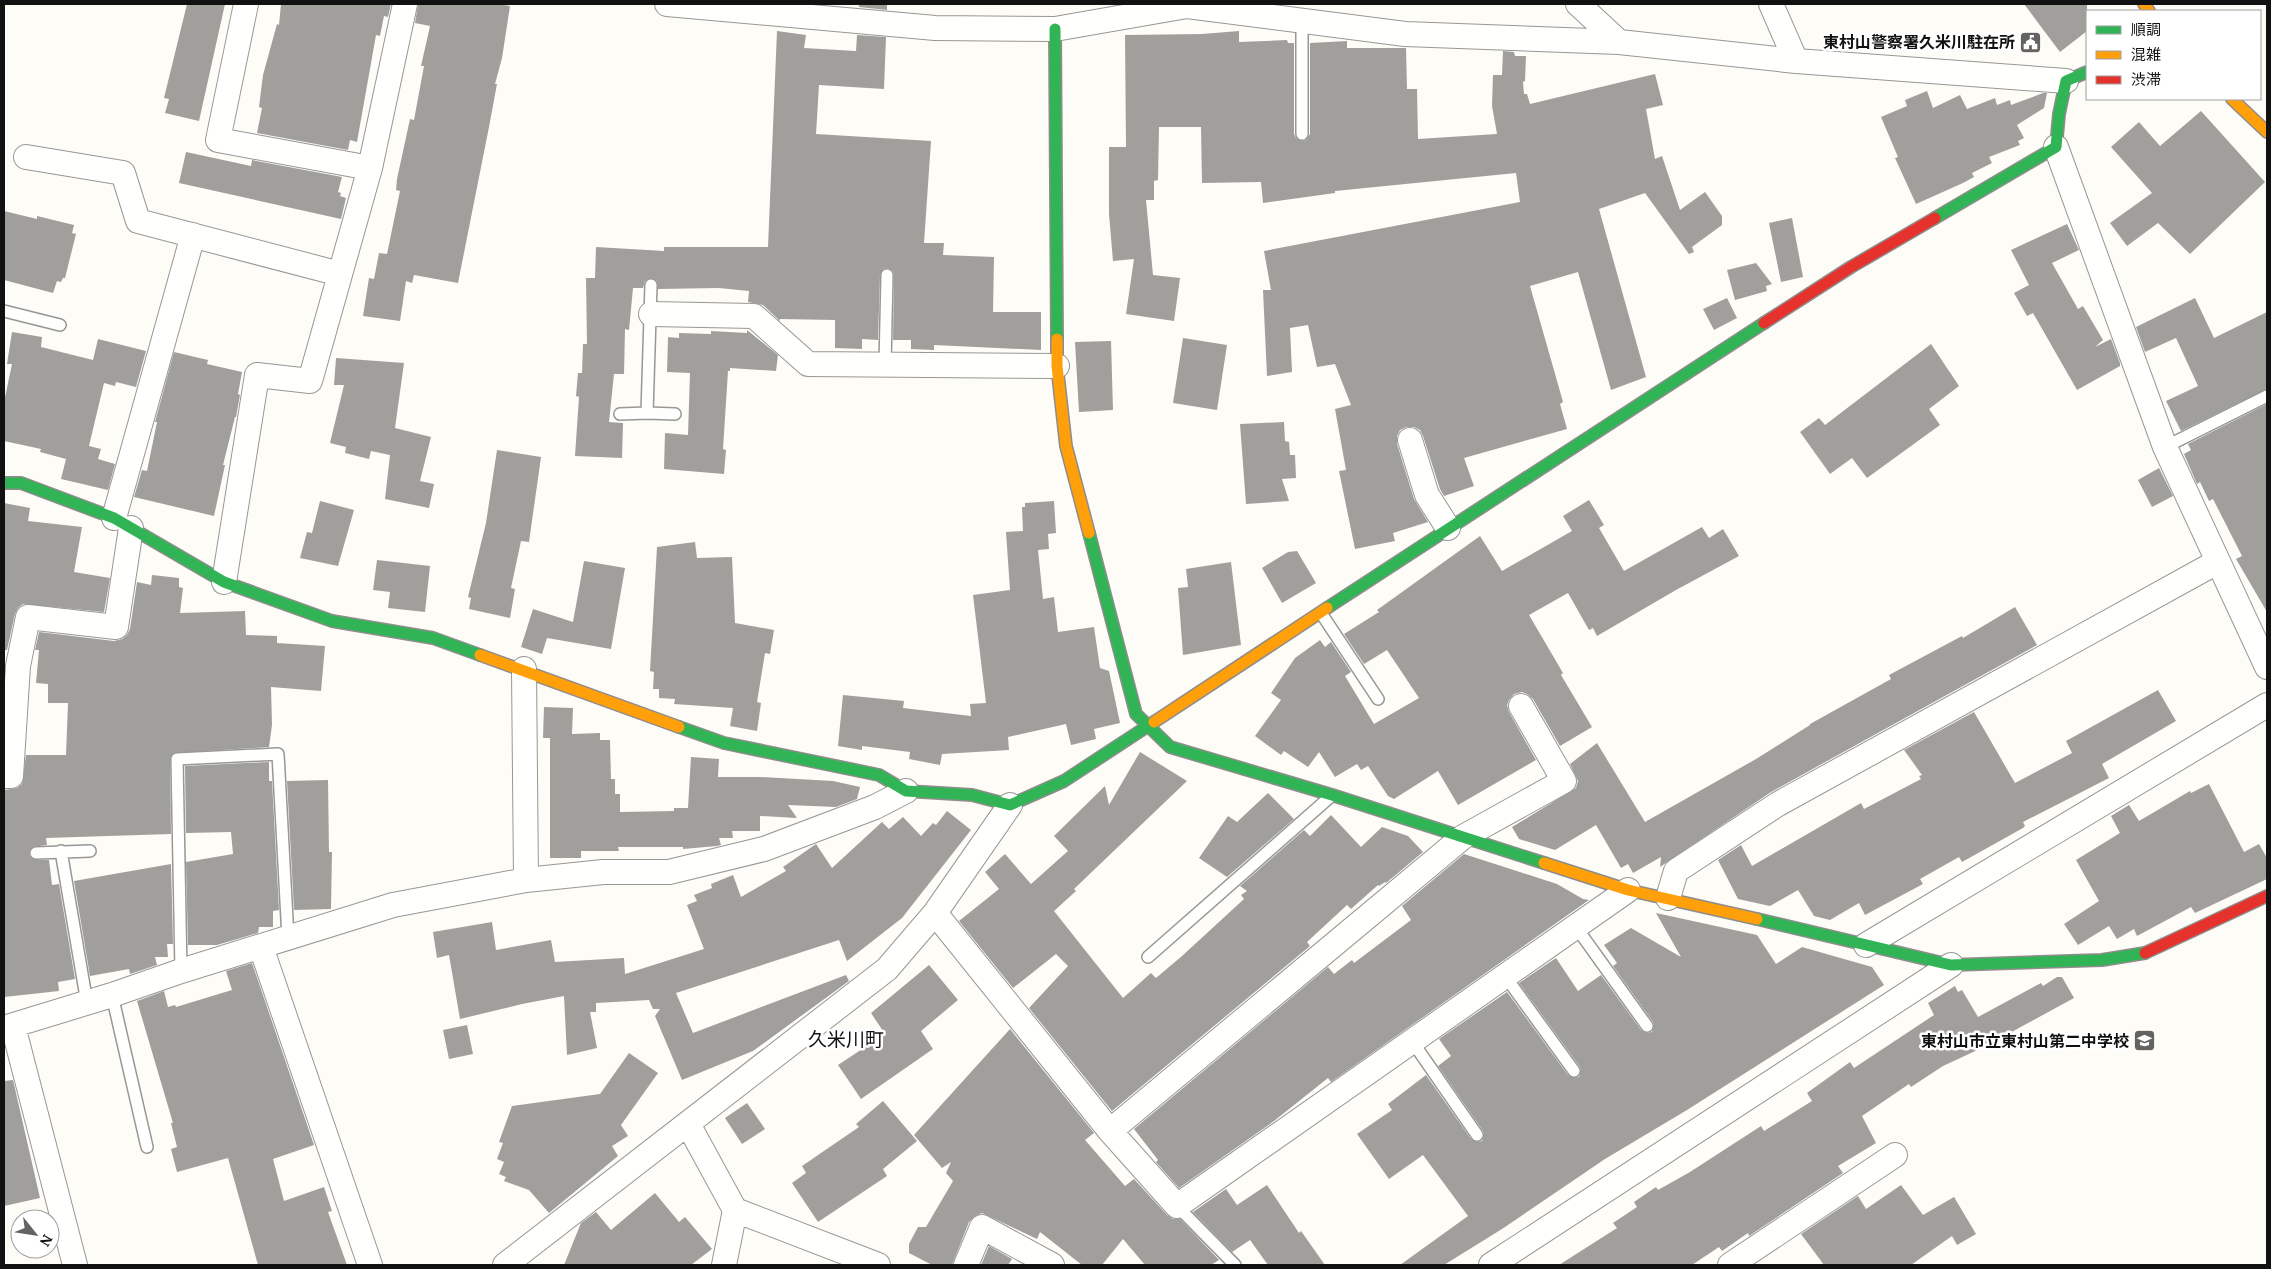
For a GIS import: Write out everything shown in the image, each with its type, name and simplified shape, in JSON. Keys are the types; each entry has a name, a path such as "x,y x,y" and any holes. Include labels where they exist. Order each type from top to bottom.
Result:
{"street":[{"path":"246,4 218,140 370,168"},
{"path":"224,582 257,375 280,376 310,381 370,168 405,4"},
{"path":"667,4 831,11 935,28 1055,29 1187,6 1289,14 1405,34 1619,42 1796,61 2066,81 2086,72"},
{"path":"1578,4 1619,42"},
{"path":"1771,4 1796,61"},
{"path":"1055,29 1057,366 1069,455 1136,714 1170,747 1332,795 1628,890 1951,965 2102,960 2146,953 2267,896"},
{"path":"2066,81 2059,114 2056,147 2164,448 2267,667"},
{"path":"2233,100 2267,132"},
{"path":"506,1265 887,969 934,913 1010,805 1064,781 1851,266 2056,147"},
{"path":"26,157 123,173 138,221 340,274"},
{"path":"4,776 11,776 11,665 28,617 116,627 122,523 193,235"},
{"path":"652,314 754,316 808,364 1057,366"},
{"path":"1410,440 1427,495 1448,528"},
{"path":"10,480 122,523 224,582 332,621 433,638 524,669 724,743 878,775 906,791 972,795 1010,805"},
{"path":"1668,898 1676,871 1778,804 2217,562"},
{"path":"524,669 526,880"},
{"path":"1866,945 2267,705"},
{"path":"1110,1131 1463,837 1564,781 1521,706"},
{"path":"75,1265 9,1027 393,905 526,880 603,872 669,872 764,849 875,807 906,791"},
{"path":"934,913 1110,1131 1177,1206 1628,890"},
{"path":"260,947 370,1265"},
{"path":"1491,1265 1951,965"},
{"path":"688,1124 735,1210 724,1265"},
{"path":"1730,1265 1895,1155"},
{"path":"735,1210 878,1265"},
{"path":"966,1265 982,1228 1052,1265"}],"lane":[{"path":"1289,14 1302,134"},
{"path":"885,365 886,275"},
{"path":"647,413 652,314 651,285"},
{"path":"4,311 60,325"},
{"path":"2164,448 2267,396"},
{"path":"620,414 675,414"},
{"path":"1321,613 1378,699"},
{"path":"181,971 177,759 278,754 288,938"},
{"path":"1148,957 1332,795"},
{"path":"61,851 87,1003"},
{"path":"36,853 90,851"},
{"path":"1576,926 1647,1026"},
{"path":"1504,976 1574,1071"},
{"path":"112,995 147,1147"},
{"path":"1412,1041 1477,1135"},
{"path":"1177,1206 1235,1265"}],"building":[{"path":"187,4 225,4 199,121 165,113 169,99 164,98"},
{"path":"281,4 391,4 388,17 384,16 380,36 376,35 357,142 350,140 348,150 257,133 262,108 259,107 263,75 277,24 279,25"},
{"path":"418,4 498,4 510,6 502,58 495,84 497,84 458,283 414,275 412,283 406,281 400,321 363,316 369,278 374,279 379,253 387,254 400,191 396,190 397,179 410,119 414,120 424,66 421,66 430,26 415,23"},
{"path":"859,4 887,4 887,10 859,7"},
{"path":"2024,4 2087,4 2086,32 2060,52"},
{"path":"777,31 806,35 804,48 856,51 857,35 886,37 884,89 819,85 816,134 931,141 924,243 944,243 943,255 994,257 993,312 1041,312 1041,350 934,345 934,350 911,349 911,340 893,340 894,275 893,271 888,268 883,269 880,275 878,340 862,339 862,349 835,348 835,320 780,319 780,321 763,305 748,302 749,291 719,288 658,289 657,281 651,278 645,281 643,288 633,288 629,330 625,329 624,374 614,374 609,422 623,423 622,458 575,456 579,397 576,396 578,373 582,373 583,344 587,344 586,278 595,278 596,247 664,251 664,247 768,247"},
{"path":"1239,31 1239,42 1287,40 1288,43 1294,43 1294,134 1296,138 1302,141 1306,140 1310,134 1310,43 1347,41 1347,48 1406,48 1407,89 1417,89 1418,139 1497,134 1492,106 1493,75 1502,75 1503,51 1514,52 1515,56 1526,56 1525,81 1523,82 1524,94 1527,94 1530,104 1655,74 1663,105 1646,109 1655,159 1662,156 1680,210 1705,192 1722,216 1722,225 1692,247 1694,252 1689,254 1645,193 1599,209 1646,377 1611,390 1578,272 1530,286 1563,402 1560,404 1567,429 1464,458 1474,486 1444,496 1420,430 1414,427 1406,427 1400,430 1397,436 1397,444 1414,499 1428,522 1393,533 1395,541 1355,549 1339,471 1346,470 1335,409 1351,405 1335,364 1317,367 1308,325 1290,328 1292,372 1267,376 1263,290 1271,290 1264,251 1520,202 1516,173 1335,191 1335,193 1263,203 1261,182 1202,183 1201,127 1159,127 1158,180 1154,181 1154,200 1146,200 1153,275 1180,278 1174,321 1126,314 1134,259 1113,261 1109,214 1109,147 1126,147 1125,35 1202,34"},
{"path":"1927,91 1933,108 1960,95 1967,109 1995,98 1997,105 2010,100 2011,105 2047,93 2044,108 2017,125 2024,138 2018,141 2020,145 1989,157 1992,163 1972,173 1974,177 1916,204 1895,158 1898,157 1881,117 1907,106 1905,100"},
{"path":"2201,111 2265,182 2190,254 2158,223 2127,246 2110,223 2152,193 2111,147 2139,122 2160,146"},
{"path":"186,152 251,166 252,160 342,177 338,192 341,193 340,196 346,198 341,219 179,183"},
{"path":"4,211 37,219 37,216 74,225 72,233 76,234 65,278 61,282 57,281 53,293 4,280"},
{"path":"1792,218 1803,277 1781,282 1769,223"},
{"path":"2067,224 2079,250 2052,263 2078,309 2083,306 2103,340 2095,347 2111,339 2120,363 2120,366 2077,390 2033,313 2027,316 2014,293 2029,285 2011,250"},
{"path":"1756,263 1772,284 1766,286 1767,291 1735,300 1727,270"},
{"path":"1727,298 1737,318 1714,330 1703,309"},
{"path":"2195,298 2214,338 2267,312 2267,389 2181,431 2166,401 2198,386 2176,338 2145,352 2136,327"},
{"path":"747,330 778,355 776,371 730,368 730,371 728,371 723,449 726,450 724,474 664,469 665,433 688,435 690,373 667,372 668,337 679,338 679,333 711,334 711,331 747,333"},
{"path":"12,332 42,337 41,347 93,360 98,339 146,351 136,387 116,382 115,386 104,383 89,446 101,449 98,459 115,464 108,490 61,479 66,459 40,452 41,449 4,441 4,402 12,364 7,364"},
{"path":"1183,338 1227,345 1217,410 1173,403"},
{"path":"1111,341 1113,410 1079,412 1075,342"},
{"path":"1931,344 1959,386 1929,409 1940,425 1867,478 1852,458 1830,474 1800,432 1819,418 1825,425"},
{"path":"174,352 208,360 207,364 242,372 236,417 223,465 225,465 214,516 134,497 142,470 147,471 157,422 155,422"},
{"path":"336,358 404,363 395,428 431,437 420,481 434,484 429,508 385,499 390,455 371,451 369,459 345,453 346,447 330,443 344,385 334,385"},
{"path":"2267,404 2267,612 2236,559 2242,556 2213,499 2209,501 2200,482 2197,484 2184,454 2191,450 2188,444"},
{"path":"1284,422 1285,441 1289,442 1290,455 1295,455 1296,478 1282,479 1289,501 1246,504 1240,424"},
{"path":"497,450 541,457 529,542 521,541 511,588 515,589 510,618 469,609 471,598 468,597 486,523"},
{"path":"2159,468 2173,496 2152,507 2138,480"},
{"path":"1589,500 1604,525 1599,528 1624,571 1702,527 1709,538 1723,529 1739,556 1597,636 1593,628 1589,630 1568,593 1529,615 1563,673 1561,675 1592,727 1560,746 1533,699 1522,692 1514,694 1507,705 1509,712 1536,760 1458,805 1438,771 1394,799 1388,796 1368,766 1361,770 1357,764 1335,777 1319,752 1308,767 1284,751 1281,755 1255,736 1281,700 1271,693 1295,658 1320,640 1325,647 1331,642 1351,672 1345,676 1374,724 1419,698 1387,650 1364,664 1344,634 1379,612 1377,610 1480,536 1502,571 1572,531 1563,516"},
{"path":"320,501 354,510 338,566 300,558 307,532 312,533"},
{"path":"1054,501 1056,533 1048,534 1049,549 1038,550 1043,599 1054,597 1058,632 1094,627 1100,668 1109,671 1120,723 1094,729 1096,739 1071,745 1066,724 1008,737 1009,750 942,754 940,765 909,759 910,752 862,746 862,750 838,746 843,695 904,701 903,708 971,716 970,704 986,703 973,595 1010,590 1006,532 1023,531 1022,507 1025,507 1025,503"},
{"path":"4,503 30,508 28,521 82,527 74,572 110,578 104,612 23,604 15,614 7,650 4,650"},
{"path":"695,542 697,558 732,557 735,623 774,630 770,654 765,653 757,702 761,703 757,731 730,726 733,708 674,704 675,699 659,698 659,689 653,689 654,672 650,671 657,547"},
{"path":"1297,551 1316,583 1282,603 1262,568 1288,552"},
{"path":"377,560 430,566 425,612 388,608 390,592 373,590"},
{"path":"584,561 625,568 611,649 547,638 542,654 521,647 533,609 573,622"},
{"path":"1231,562 1241,645 1183,655 1178,588 1188,587 1186,569"},
{"path":"152,575 179,578 179,587 183,588 180,613 245,611 246,635 277,636 277,643 325,646 321,691 271,687 272,725 269,747 173,753 170,759 171,834 46,838 47,845 32,847 29,853 30,857 36,860 49,860 52,885 59,884 75,979 58,982 59,991 4,997 4,790 17,788 22,784 26,755 66,755 68,703 48,703 48,684 36,683 39,650 35,650 39,632 114,641 122,639 130,629 137,582 151,585"},
{"path":"2015,607 2037,645 1771,792 1660,867 1661,857 1633,873 1628,864 1621,868 1596,825 1555,850 1519,839 1512,827 1576,788 1578,781 1570,764 1597,743 1645,822 1756,759 1810,724 1891,679 1889,675 1962,636 1963,638"},
{"path":"2158,690 2176,721 2102,764 2109,778 2023,822 2025,826 2023,828 1962,862 1959,857 1920,879 1923,884 1865,915 1859,903 1830,920 1814,916 1798,890 1770,906 1738,899 1718,860 1741,845 1752,866 1861,803 1864,809 1921,779 1919,776 1922,775 1904,750 1974,712 2015,783 2072,753 2066,741"},
{"path":"544,707 573,708 572,734 600,733 600,740 610,740 611,779 615,779 615,794 620,794 620,812 674,811 674,808 688,808 691,757 719,759 718,777 833,781 860,787 857,799 836,807 788,805 797,818 760,816 760,831 732,831 733,838 719,838 721,845 717,846 683,849 683,847 618,847 619,851 581,851 581,858 550,858 550,738 543,738"},
{"path":"1140,752 1187,781 1074,889 1076,891 1054,911 1123,998 1151,973 1156,978 1182,956 1244,899 1241,895 1247,891 1240,886 1304,830 1310,836 1331,815 1361,847 1382,827 1408,836 1423,852 1386,883 1378,885 1351,909 1347,905 1307,942 1310,946 1112,1111 1029,1008 1068,966 1056,954 1013,988 959,921 999,889 985,872 1005,854 1031,884 1068,851 1054,836 1105,786 1109,805"},
{"path":"269,762 269,781 272,781 279,910 273,911 273,927 259,927 258,933 217,945 188,945 186,862 233,854 231,832 186,833 185,766"},
{"path":"328,780 329,852 332,852 331,909 294,910 287,781"},
{"path":"2209,784 2244,852 2259,844 2267,858 2267,879 2195,913 2191,907 2137,936 2134,929 2117,939 2109,926 2078,945 2064,924 2099,901 2076,860 2120,833 2111,816 2129,805 2139,821 2190,791 2191,793"},
{"path":"1268,793 1294,819 1227,877 1199,858 1228,816 1237,822"},
{"path":"947,811 971,830 902,918 847,961 839,940 676,993 693,1033 846,975 849,981 753,1051 682,1080 655,1016 660,1009 653,1009 649,1000 596,1003 596,1012 590,1012 597,1048 567,1055 564,996 460,1019 449,955 437,958 433,932 492,922 496,950 551,940 555,962 624,958 625,974 704,949 687,905 697,901 694,895 712,888 711,884 733,875 741,897 786,871 783,867 816,844 832,868 882,822 889,829 903,817 921,836 933,823 936,825"},
{"path":"1464,854 1557,884 1583,899 1589,900 1331,1082 1328,1078 1274,1121 1179,1188 1156,1162 1158,1160 1134,1129 1328,967 1334,974 1352,960 1354,963 1411,920 1402,906"},
{"path":"171,864 173,944 167,944 168,957 155,957 157,965 130,974 129,969 90,976 74,881"},
{"path":"1656,913 1757,935 1776,964 1802,947 1872,967 1884,985 1687,1110 1605,1159 1502,1229 1444,1265 1400,1265 1468,1216 1423,1155 1389,1179 1357,1134 1392,1110 1388,1104 1426,1075 1471,1139 1477,1142 1482,1141 1483,1131 1438,1066 1451,1056 1439,1039 1507,992 1568,1075 1574,1078 1579,1077 1580,1067 1519,983 1556,958 1578,991 1601,975 1641,1030 1647,1033 1652,1032 1653,1022 1613,966 1617,963 1604,945 1631,928 1681,957"},
{"path":"252,963 314,1145 273,1159 284,1201 324,1187 332,1211 328,1212 347,1265 258,1265 228,1158 177,1172 171,1149 177,1147 171,1123 173,1123 137,1001 164,991 168,1007 175,1005 176,1007 232,990 226,971"},
{"path":"929,965 958,1000 921,1031 933,1049 861,1099 838,1065 885,1034 871,1013"},
{"path":"2057,977 2062,977 2074,998 1986,1046 1943,1066 1911,1087 1909,1084 1862,1116 1876,1143 1838,1166 1843,1173 1749,1236 1748,1233 1722,1251 1719,1247 1692,1265 1559,1265 1617,1228 1613,1223 1637,1207 1634,1202 1656,1187 1658,1190 1690,1172 1761,1126 1764,1131 1812,1101 1807,1093 1850,1062 1854,1068 1934,1015 1928,1003 1955,986 1958,992 1962,990 1978,1017 2041,983 2043,986"},
{"path":"467,1025 473,1054 449,1059 443,1030"},
{"path":"1010,1029 1094,1133 1085,1140 1125,1186 1134,1179 1167,1215 1173,1219 1180,1219 1219,1260 1211,1265 1145,1265 1123,1239 1102,1265 1082,1265 1040,1232 1037,1239 982,1213 975,1216 969,1222 952,1265 932,1265 909,1253 909,1244 918,1227 926,1227 953,1181 946,1173 951,1162 942,1168 914,1135"},
{"path":"629,1053 658,1073 621,1125 628,1136 612,1146 618,1156 549,1213 529,1190 504,1181 506,1177 499,1174 504,1162 497,1159 503,1143 499,1142 512,1106 600,1094"},
{"path":"13,1080 40,1198 4,1206 4,1081"},
{"path":"883,1101 917,1141 883,1169 887,1176 818,1222 792,1183 806,1173 802,1166 859,1127 856,1124"},
{"path":"747,1103 765,1129 742,1144 725,1118"},
{"path":"1267,1185 1299,1233 1301,1231 1325,1265 1268,1265 1250,1240 1232,1252 1193,1212 1226,1189 1237,1205"},
{"path":"1901,1185 1923,1215 1954,1197 1976,1234 1957,1245 1952,1236 1911,1265 1824,1265 1801,1234 1858,1196 1866,1209"},
{"path":"655,1193 679,1222 685,1217 712,1249 691,1265 564,1265 581,1223 596,1212 611,1230"},
{"path":"989,1246 1012,1259 1008,1265 981,1265"}],"traffic: fast":[{"path":"1055,29 1057,339"},
{"path":"1935,218 2056,147 2059,114 2066,81 2086,72"},
{"path":"1327,608 1764,323"},
{"path":"4,483 21,483 114,518 224,582 332,621 433,638 480,655"},
{"path":"1089,533 1136,714 1170,747 1332,795 1544,863"},
{"path":"679,727 724,743 879,775 906,791 972,795 1010,805 1064,781 1154,722"},
{"path":"1757,919 1951,965 2102,960 2145,953"}],"traffic: slow":[{"path":"2144,4 2148,10"},
{"path":"2233,100 2267,132"},
{"path":"1057,339 1057,366 1066,446 1089,533"},
{"path":"1154,722 1327,608"},
{"path":"480,655 679,727"},
{"path":"1544,863 1628,890 1757,919"}],"traffic: jam":[{"path":"1764,323 1851,267 1935,218"},
{"path":"2145,953 2267,896"}],"place":[{"name":"東村山警察署久米川駐在所","path":"2031,42"},
{"name":"東村山市立東村山第二中学校","path":"2145,1041"}],"district":[{"name":"久米川町","path":"846,1038"}]}
